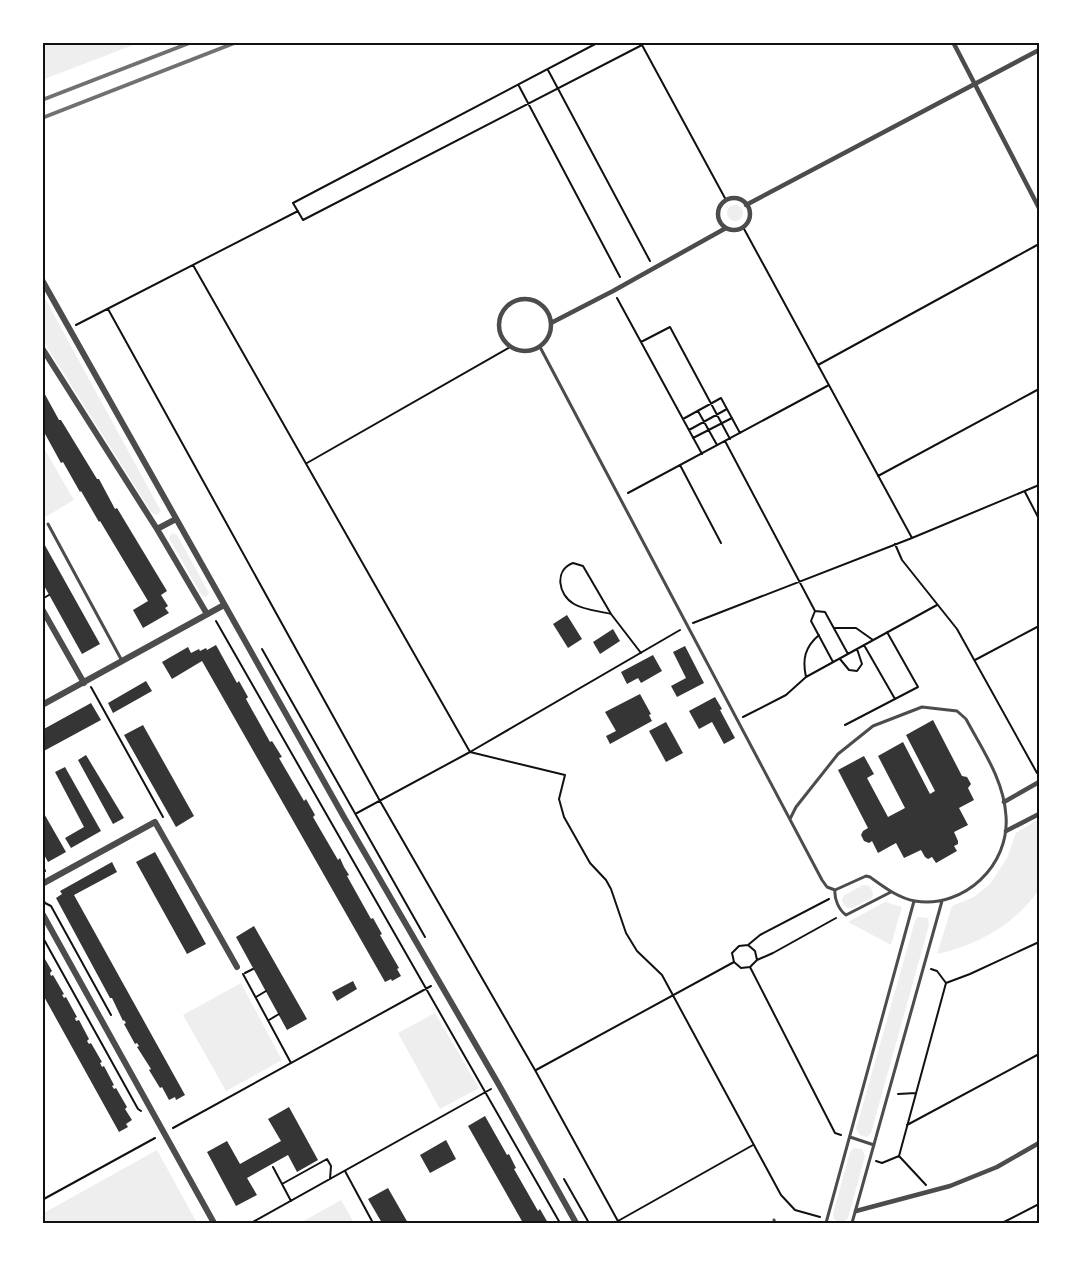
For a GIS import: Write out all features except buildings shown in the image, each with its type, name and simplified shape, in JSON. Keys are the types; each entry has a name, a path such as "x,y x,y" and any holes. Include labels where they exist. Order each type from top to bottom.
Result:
{"street":[{"path":"953,42 1039,208"},
{"path":"746,205 1039,50"},
{"path":"736,199 746,205 749,217 743,227 732,230 726,228 718,218 721,205 726,200 736,199"},
{"path":"551,323 726,228"},
{"path":"42,280 68,330 576,1223"},
{"path":"531,300 539,303 549,314 551,323 546,341 540,347 528,352 510,347 501,336 499,328 501,315 506,308 514,302 531,300"},
{"path":"42,348 157,529 207,614"},
{"path":"157,529 176,519"},
{"path":"42,705 224,605"},
{"path":"42,609 86,682"},
{"path":"1004,802 1039,782"},
{"path":"1006,831 1039,814"},
{"path":"42,884 156,822 237,967"},
{"path":"42,913 214,1223"},
{"path":"856,1211 932,1191 982,1174 1039,1143"}],"lane":[{"path":"540,347 688,625 790,819 824,883 835,890 866,876 891,892 914,901 942,901 964,892 984,877 998,856 1006,831 1004,802 999,781 965,717 954,710 922,707 877,724 841,752 796,807 790,819"},
{"path":"48,525 122,661"},
{"path":"835,890 834,897 844,914 850,914 891,892"},
{"path":"827,1221 914,901"},
{"path":"852,1223 942,901"},
{"path":"849,1137 873,1145"}],"path":[{"path":"599,42 293,203 303,220 641,44 726,200"},
{"path":"547,69 654,268"},
{"path":"518,85 624,285"},
{"path":"68,330 298,211"},
{"path":"743,227 912,538"},
{"path":"818,365 1039,244"},
{"path":"193,265 470,752 565,775 559,799 564,817 590,863 611,889 618,903 626,933 637,951 662,975 777,1190 795,1210 827,1221"},
{"path":"613,291 702,454"},
{"path":"108,309 380,801 535,1070 618,1222 753,1145"},
{"path":"641,342 670,327 730,438"},
{"path":"306,463 510,347"},
{"path":"620,497 829,386"},
{"path":"878,476 1039,389"},
{"path":"683,418 721,398 740,433"},
{"path":"689,430 727,409"},
{"path":"698,410 717,445"},
{"path":"693,438 732,418"},
{"path":"725,441 815,611"},
{"path":"680,465 721,543"},
{"path":"345,819 470,752 688,625 912,538 1039,485"},
{"path":"1025,491 1039,519"},
{"path":"895,544 902,560 957,629 1039,777"},
{"path":"610,614 580,607 570,602 561,585 562,569 573,563 583,566 610,614 640,653"},
{"path":"42,599 49,595"},
{"path":"738,720 786,695 806,677 938,605"},
{"path":"815,611 825,612 848,654"},
{"path":"815,611 811,621 833,662"},
{"path":"215,619 560,1223"},
{"path":"975,660 1039,626"},
{"path":"834,628 856,627 873,640"},
{"path":"845,725 918,687 887,632"},
{"path":"806,677 803,665 806,650 808,644 819,635"},
{"path":"257,640 431,946"},
{"path":"864,645 894,699"},
{"path":"840,658 849,670 857,671 862,664 857,649"},
{"path":"86,682 163,814"},
{"path":"124,746 129,744"},
{"path":"137,769 142,767"},
{"path":"150,791 154,788"},
{"path":"156,822 167,812"},
{"path":"42,865 46,872"},
{"path":"834,897 760,936 748,945 739,946 732,953 734,962 741,968 750,967 757,960 844,914"},
{"path":"945,983 970,975 1039,942"},
{"path":"748,945 755,951 757,960"},
{"path":"535,1070 734,962"},
{"path":"237,967 244,974 291,1063"},
{"path":"750,967 835,1133 849,1137"},
{"path":"898,1156 945,983 937,971 923,968"},
{"path":"244,974 253,969"},
{"path":"168,1131 426,989"},
{"path":"256,997 266,991"},
{"path":"269,1020 279,1014"},
{"path":"907,1125 1039,1054"},
{"path":"251,1223 485,1092"},
{"path":"888,1094 916,1093"},
{"path":"42,1200 160,1136"},
{"path":"870,1160 882,1163 898,1156"},
{"path":"898,1156 932,1191"},
{"path":"282,1184 327,1159 331,1166 330,1179"},
{"path":"273,1167 291,1201"},
{"path":"345,1171 374,1223"},
{"path":"560,1172 589,1223"},
{"path":"1002,1223 1039,1204"},
{"path":"367,1211 373,1208"}],"shaded area":[{"path":"46,42 141,42 42,80 42,47"},
{"path":"735,205 741,207 743,213 741,219 735,221 729,219 727,213 729,207"},
{"path":"42,293 161,511 156,515 152,513 42,339"},
{"path":"42,445 74,500 42,519"},
{"path":"172,533 177,535 209,593 206,597 202,596 169,538"},
{"path":"1039,819 1039,890 1018,914 994,932 967,945 937,954 952,906 974,897 990,884 1007,858 1016,833"},
{"path":"863,885 870,886 873,893 872,898 852,908 847,908 842,901 843,896"},
{"path":"885,902 902,907 891,945 848,922"},
{"path":"918,917 928,918 929,925 871,1133 867,1137 860,1135 856,1129"},
{"path":"241,983 282,1060 226,1091 183,1015"},
{"path":"435,1013 479,1088 440,1109 398,1033"},
{"path":"854,1148 862,1149 865,1156 848,1218 839,1222 834,1219 833,1214 850,1152"},
{"path":"157,1150 197,1223 42,1223 42,1214"},
{"path":"341,1200 354,1223 300,1223"}],"railway":[{"path":"42,100 192,42"},
{"path":"42,118 237,42"}]}
